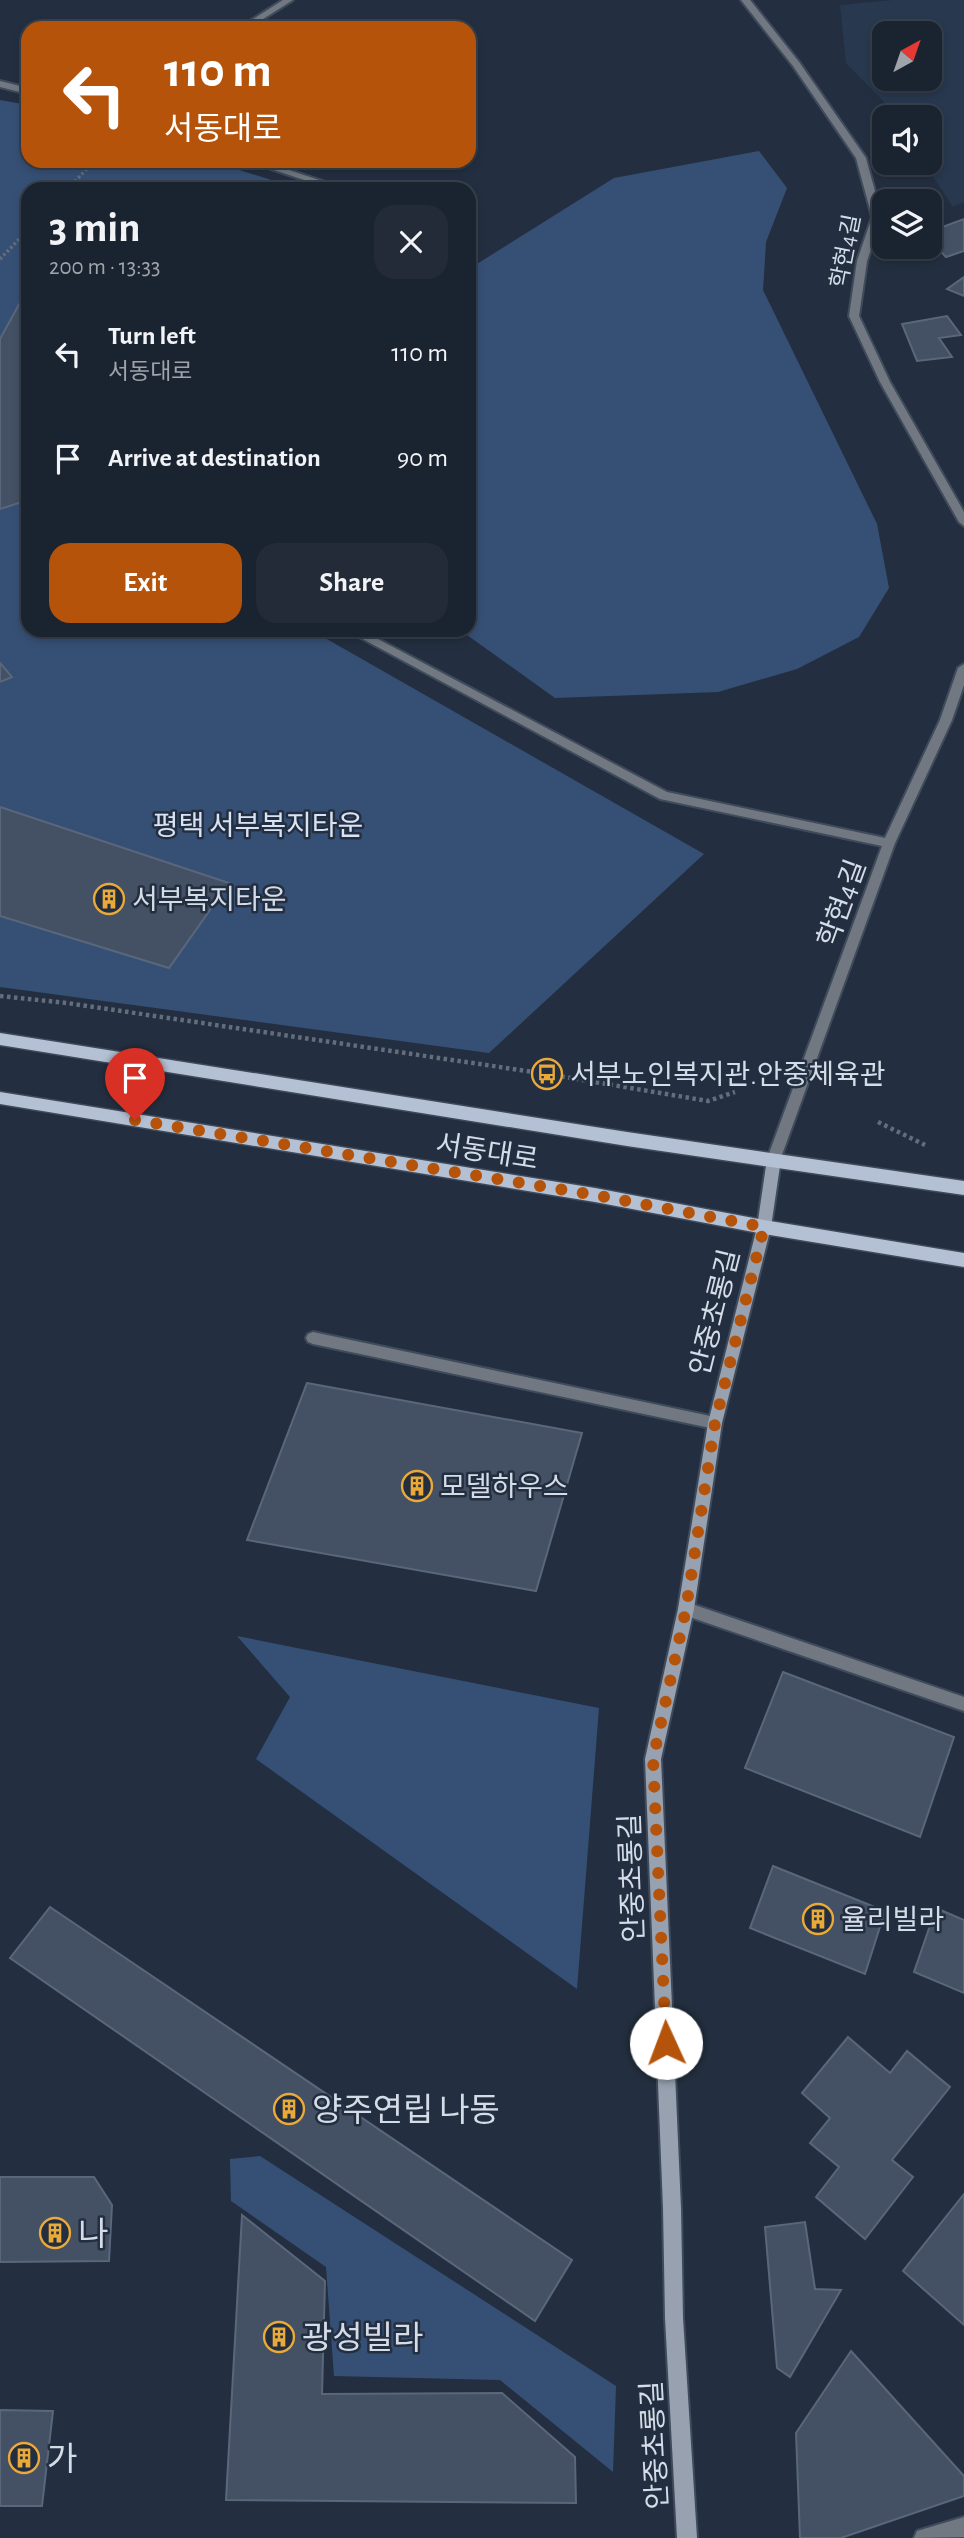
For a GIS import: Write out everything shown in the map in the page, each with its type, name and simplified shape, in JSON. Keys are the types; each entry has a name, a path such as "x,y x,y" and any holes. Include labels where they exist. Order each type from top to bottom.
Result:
{"main road":[{"name":"서동대로","path":"0,1039 614,1137 964,1188"},
{"name":"서동대로","path":"0,1098 595,1195 764,1227 964,1260"}],"street":[{"path":"254,21 289,0"},
{"name":"학현4길","path":"746,0 796,64 861,158 877,217 862,261 854,316 886,382 964,522"},
{"path":"0,84 21,89"},
{"path":"274,168 319,182"},
{"path":"365,637 664,796 889,843"},
{"name":"학현4길","path":"774,1159 889,843 946,720 964,668"},
{"name":"안중초롱길","path":"687,2538 674,2318 673,2208 653,1759 686,1609 715,1423 764,1227 774,1159"},
{"path":"313,1338 715,1423"},
{"path":"686,1609 964,1704"},
{"path":"924,2538 964,2527"}],"path":[{"path":"74,182 88,168"},
{"path":"0,260 21,238"},
{"path":"0,996 80,1004 547,1074 708,1101 735,1093"},
{"path":"878,1122 922,1144 932,1146"}],"shaded area":[{"path":"893,0 964,0 964,202 953,207 932,175 942,175 942,105 886,105 873,91 942,91 942,21 872,21 872,90 846,63 840,5"}],"green space":[{"name":"평택 서부복지타운","path":"0,100 21,104 21,168 233,168 278,182 21,182 21,637 323,637 704,854 489,1053 0,987"},
{"path":"759,151 787,188 766,242 763,290 877,524 889,588 859,637 797,669 718,692 555,698 470,637 476,637 476,265 614,178"},
{"path":"237,1636 599,1708 577,1989 256,1759 290,1697"},
{"path":"260,2156 616,2386 613,2472 500,2380 334,2376 326,2267 231,2201 230,2159"}],"building":[{"path":"964,219 964,251 946,257 942,253 942,227"},
{"path":"964,277 964,296 947,289"},
{"path":"21,301 21,502 0,509 0,339"},
{"path":"947,316 961,335 939,338 952,357 917,361 902,324"},
{"path":"0,663 12,677 0,682"},
{"name":"서부복지타운","path":"0,807 229,883 169,968 0,916"},
{"name":"모델하우스","path":"307,1383 582,1433 536,1591 247,1540"},
{"path":"783,1672 954,1737 920,1837 745,1768"},
{"name":"율리빌라","path":"773,1866 885,1911 865,1974 750,1928"},
{"name":"양주연립 나동","path":"50,1907 572,2260 535,2321 10,1958"},
{"path":"936,1908 964,1920 964,1993 914,1972"},
{"path":"848,2037 890,2073 907,2051 950,2087 892,2160 913,2177 865,2239 816,2197 839,2167 810,2143 830,2118 802,2093"},
{"name":"나","path":"0,2177 94,2177 112,2205 109,2261 0,2262"},
{"path":"964,2194 964,2325 903,2271"},
{"name":"광성빌라","path":"242,2215 325,2281 322,2394 502,2393 575,2457 576,2503 226,2500"},
{"path":"805,2222 815,2289 841,2290 790,2377 777,2368 765,2227"},
{"path":"851,2351 964,2476 964,2496 841,2538 800,2538 796,2433"},
{"name":"가","path":"0,2410 53,2411 42,2506 0,2506"}],"place":[{"name":"서부복지타운","path":"109,899"},
{"name":"서부노인복지관.안중체육관","path":"547,1074"},
{"name":"모델하우스","path":"417,1486"},
{"name":"율리빌라","path":"818,1919"},
{"name":"양주연립 나동","path":"289,2109"},
{"name":"나","path":"55,2233"},
{"name":"광성빌라","path":"279,2337"},
{"name":"가","path":"24,2458"}],"route":[{"path":"135,1120 595,1195 764,1227 715,1423 686,1609 653,1759 666,2043"}]}
